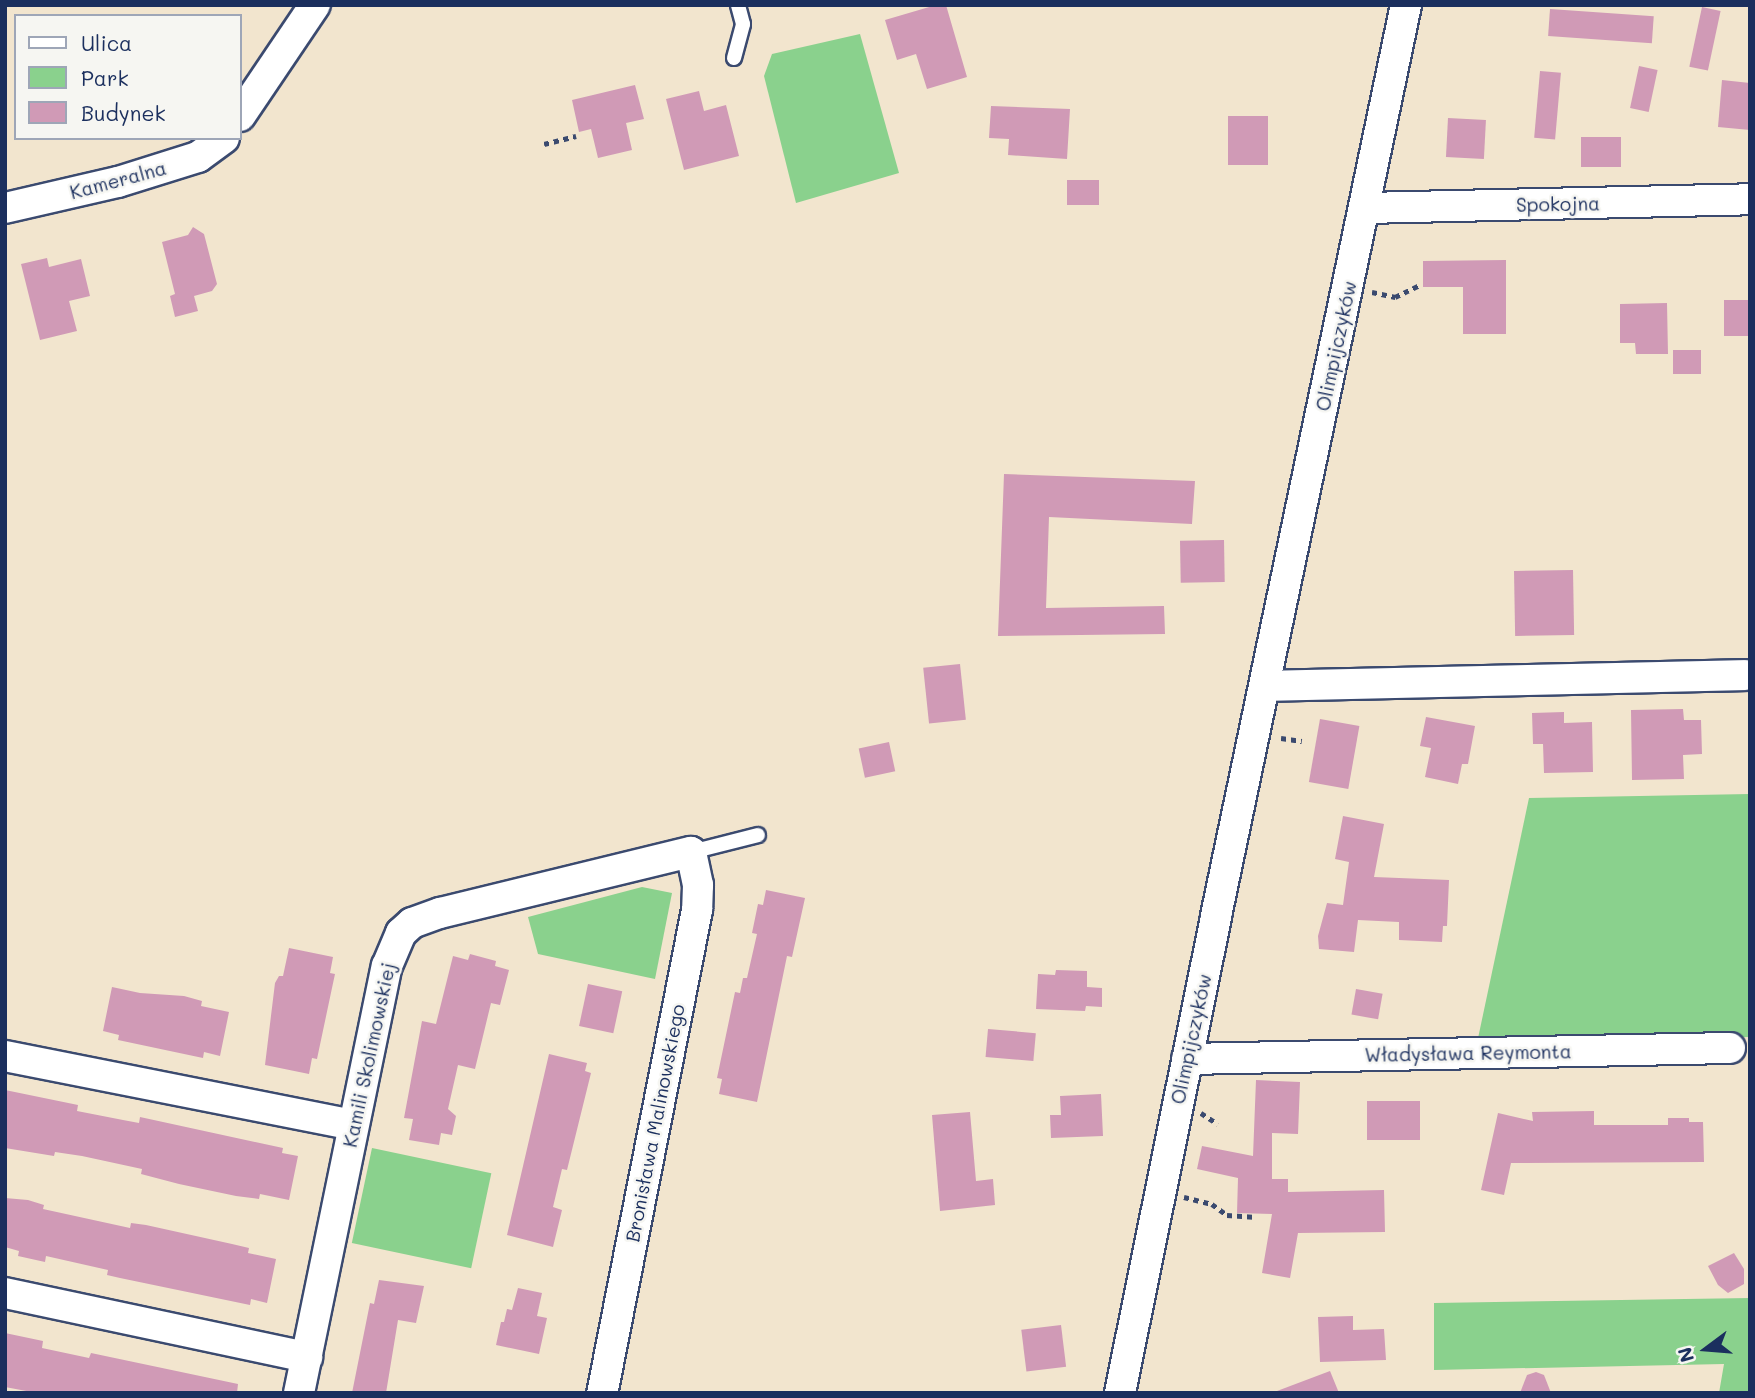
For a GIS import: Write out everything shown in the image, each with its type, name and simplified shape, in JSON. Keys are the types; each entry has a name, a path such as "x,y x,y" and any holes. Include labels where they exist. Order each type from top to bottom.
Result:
{"street":[{"path":"242,113 315,5"},
{"name":"Olimpijczyków","path":"1120,1393 1159,1192 1406,5"},
{"name":"Kameralna","path":"5,208 118,182 198,157 215,148 222,140"},
{"name":"Spokojna","path":"1365,208 1750,199"},
{"path":"1266,686 1745,675"},
{"name":"Kamili Skolimowskiej","path":"299,1393 387,966 401,933 412,923 440,913 691,852"},
{"name":"Bronisława Malinowskiego","path":"601,1393 697,910 698,884 691,852"},
{"name":"Władysława Reymonta","path":"1187,1059 1740,1048"},
{"path":"5,1056 353,1125"},
{"path":"5,1293 307,1357"}],"lane":[{"path":"734,58 743,24 738,5"},
{"path":"691,852 758,835"}],"path":[{"path":"544,144 576,136"},
{"path":"1350,274 1380,296 1402,296 1420,285"},
{"path":"1159,1192 1205,1202 1227,1215 1253,1217"}],"green space":[{"path":"860,34 899,173 796,203 764,76 772,54"},
{"path":"1750,794 1750,1037 1477,1043 1529,798"},
{"path":"642,887 672,893 655,979 538,954 528,917"},
{"path":"372,1148 491,1173 471,1268 352,1243"},
{"path":"1750,1298 1750,1393 1719,1393 1724,1364 1434,1370 1434,1303"}],"building":[{"path":"936,5 946,5 967,77 927,89 916,54 897,60 885,20"},
{"path":"1702,7 1721,11 1708,71 1689,67"},
{"path":"1550,9 1654,16 1652,43 1548,36"},
{"path":"1639,66 1658,70 1649,112 1630,108"},
{"path":"1540,71 1561,73 1555,140 1534,138"},
{"path":"1722,80 1750,83 1750,130 1718,127"},
{"path":"635,85 644,119 626,123 632,150 598,158 591,129 579,132 572,100"},
{"path":"699,91 704,111 726,105 739,156 684,170 666,99"},
{"path":"991,106 1070,109 1067,159 1008,155 1009,139 989,138"},
{"path":"1228,116 1268,116 1268,165 1228,165"},
{"path":"1448,118 1486,120 1484,159 1446,157"},
{"path":"1581,137 1621,137 1621,167 1581,167"},
{"path":"1067,180 1099,180 1099,205 1067,205"},
{"path":"193,227 204,234 217,284 212,291 194,296 198,311 175,317 170,296 175,294 162,242 188,235"},
{"path":"47,258 49,267 81,259 90,296 69,301 77,331 40,340 21,264"},
{"path":"1506,260 1506,334 1463,334 1463,287 1423,287 1423,261"},
{"path":"1724,300 1750,300 1750,336 1724,336"},
{"path":"1667,303 1668,354 1636,354 1635,343 1620,343 1620,304"},
{"path":"1673,350 1701,350 1701,374 1673,374"},
{"path":"1004,474 1195,481 1192,524 1049,517 1046,608 1164,606 1165,634 998,636"},
{"path":"1224,540 1225,582 1181,583 1180,541"},
{"path":"1573,570 1574,635 1515,636 1514,571"},
{"path":"960,664 966,720 929,724 923,668"},
{"path":"1683,709 1684,720 1701,720 1702,754 1683,755 1684,779 1632,780 1631,710"},
{"path":"1564,712 1564,723 1592,722 1593,772 1544,773 1543,744 1533,744 1532,713"},
{"path":"1426,717 1475,726 1468,764 1462,764 1458,784 1425,777 1431,748 1420,746"},
{"path":"1320,719 1359,726 1348,789 1309,782"},
{"path":"889,742 895,771 865,778 859,748"},
{"path":"1343,816 1384,824 1374,877 1449,880 1447,926 1443,926 1442,942 1399,940 1399,922 1358,920 1354,952 1319,949 1318,936 1327,903 1343,905 1349,862 1335,859"},
{"path":"766,890 805,898 792,957 787,956 757,1102 719,1094 722,1079 717,1078 735,992 740,993 743,978 747,978 757,934 752,933 758,904 763,905"},
{"path":"289,948 333,957 330,973 335,974 317,1059 312,1058 309,1074 265,1065 275,983 279,976 283,976"},
{"path":"470,954 496,961 495,966 509,970 500,1005 491,1003 475,1069 458,1065 448,1109 456,1116 452,1135 441,1133 439,1145 409,1140 413,1119 404,1118 422,1021 436,1024 453,956 468,960"},
{"path":"1056,970 1087,971 1087,987 1102,988 1102,1007 1086,1006 1085,1011 1036,1009 1038,974 1055,975"},
{"path":"588,984 622,991 613,1033 579,1026"},
{"path":"112,987 140,993 184,996 202,1001 201,1006 229,1012 220,1056 204,1052 203,1058 118,1040 119,1035 103,1031"},
{"path":"1356,989 1383,994 1378,1019 1351,1015"},
{"path":"988,1029 1036,1033 1033,1061 986,1057"},
{"path":"549,1054 587,1063 585,1071 591,1073 567,1170 562,1169 553,1207 562,1210 553,1247 507,1235"},
{"path":"1256,1080 1300,1082 1298,1134 1272,1133 1272,1179 1288,1179 1288,1192 1384,1190 1385,1232 1298,1233 1290,1278 1262,1273 1272,1214 1237,1213 1238,1178 1197,1169 1202,1146 1253,1156"},
{"path":"5,1090 78,1105 77,1111 139,1123 140,1117 283,1148 282,1153 298,1156 289,1200 260,1194 259,1199 236,1196 179,1184 141,1174 142,1169 82,1156 55,1152 54,1156 5,1148"},
{"path":"1101,1094 1103,1136 1051,1138 1050,1115 1061,1115 1060,1096"},
{"path":"1367,1101 1420,1101 1420,1140 1367,1140"},
{"path":"1594,1111 1594,1125 1668,1125 1668,1118 1689,1118 1689,1122 1703,1122 1704,1162 1511,1163 1504,1195 1481,1190 1498,1113 1533,1121 1532,1112"},
{"path":"970,1112 976,1181 993,1179 995,1205 940,1211 932,1115"},
{"path":"5,1198 28,1200 44,1205 43,1209 130,1228 131,1223 146,1225 249,1248 248,1253 276,1259 267,1303 251,1299 250,1305 120,1278 107,1275 108,1270 46,1256 45,1262 18,1256 19,1251 5,1247"},
{"path":"1734,1253 1744,1269 1744,1284 1728,1293 1718,1285 1708,1266"},
{"path":"379,1280 424,1286 416,1323 398,1320 386,1393 352,1393 370,1303 374,1304"},
{"path":"518,1288 542,1293 537,1316 547,1318 539,1354 496,1345 501,1322 504,1322 507,1309 512,1310"},
{"path":"1353,1316 1353,1330 1384,1329 1386,1360 1320,1362 1318,1317"},
{"path":"1061,1325 1066,1367 1026,1372 1021,1330"},
{"path":"5,1333 43,1341 42,1348 89,1358 91,1353 238,1384 237,1393 37,1393 5,1387"},
{"path":"1330,1371 1339,1393 1277,1391"},
{"path":"1536,1372 1544,1375 1551,1393 1520,1393 1527,1375"}]}
